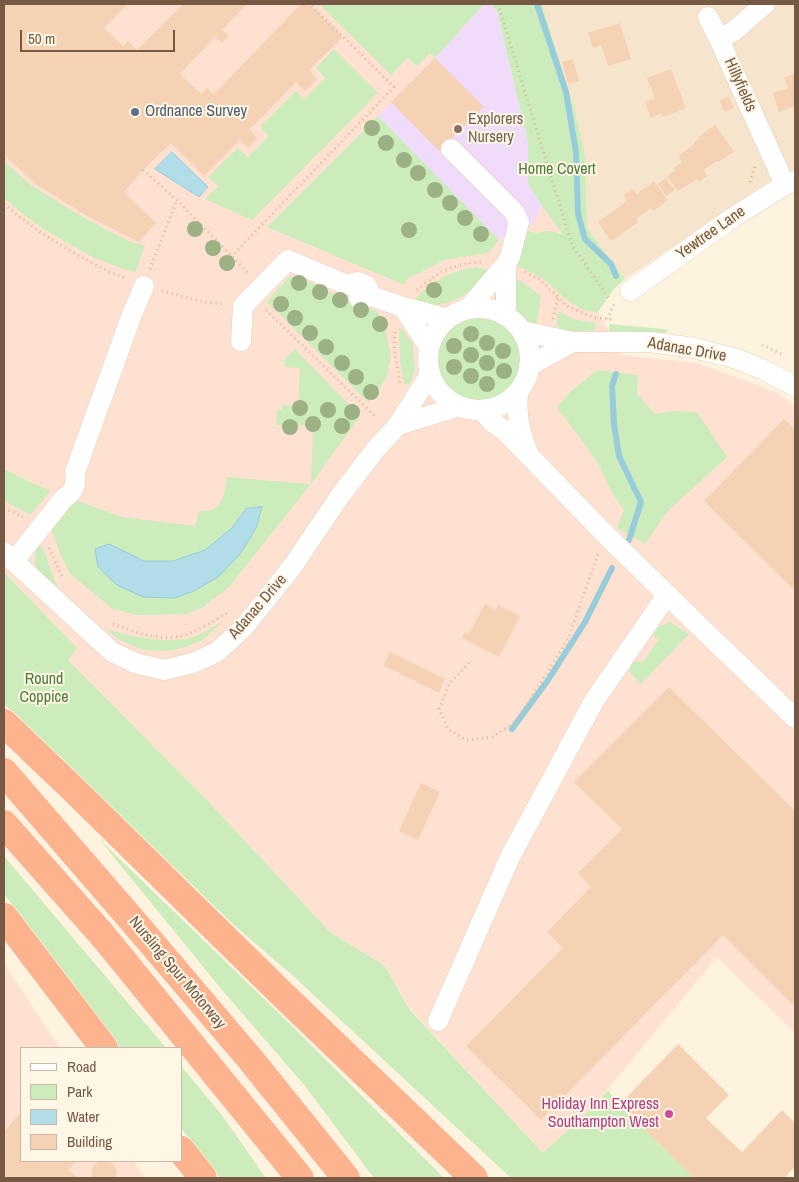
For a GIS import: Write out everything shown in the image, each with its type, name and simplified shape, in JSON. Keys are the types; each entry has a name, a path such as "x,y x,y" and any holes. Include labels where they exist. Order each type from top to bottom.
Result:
{"highway":[{"path":"4,723 474,1178"},
{"name":"Nursling Spur Motorway","path":"4,772 252,1060 346,1178"},
{"name":"Nursling Spur Motorway","path":"4,824 104,937 300,1178"},
{"path":"4,917 103,1047"},
{"path":"182,1151 203,1178"}],"street":[{"name":"Hillyfields","path":"765,4 734,31 719,39 790,183"},
{"path":"708,18 719,39"},
{"path":"451,149 514,212 518,222 510,257 506,264 468,309"},
{"name":"Yewtree Lane","path":"630,291 732,218 790,183"},
{"path":"241,342 242,306 288,260 347,285 352,295 361,299 372,296 404,307 448,318"},
{"path":"506,264 506,315"},
{"path":"9,556 64,498 63,490 67,479 75,472 144,286"},
{"path":"404,307 429,347"},
{"path":"487,308 506,315 522,331 528,347 530,356 525,381 510,400 491,409 470,409 451,402 435,386 430,374 429,347 436,331 448,318 468,309 487,308"},
{"name":"Adanac Drive","path":"522,331 573,342 651,342 694,348 737,359 795,386"},
{"name":"Adanac Drive","path":"529,366 573,342"},
{"name":"Adanac Drive","path":"9,556 112,652 135,663 164,670 193,664 217,652 244,627 292,567 340,496 375,450 398,425 430,374"},
{"path":"518,392 517,408 520,433 530,457"},
{"path":"398,425 460,406"},
{"path":"482,410 491,421 505,431 605,534 795,718"},
{"path":"438,1021 510,857 594,701 667,595"}],"path":[{"path":"231,257 394,87 310,4"},
{"path":"498,4 572,245 614,305"},
{"path":"143,170 177,200 256,282 242,306"},
{"path":"144,286 177,200"},
{"path":"4,204 20,219 68,250 115,274 144,286 204,302 262,306 377,418"},
{"path":"469,663 449,684 439,709 448,729 466,740 492,737 516,722 568,639 605,534"}],"shaded area":[{"path":"4,4 490,4 528,183 564,236 573,265 622,355 697,363 776,392 795,406 795,1033 717,957 592,1108 544,1154 410,1009 385,966 330,932 205,798 68,660 77,648 4,572"},
{"name":"Explorers Nursery","path":"484,4 490,4 497,11 528,142 528,183 542,206 533,224 499,240 378,116 435,58"},
{"path":"542,4 795,4 795,172 768,182 625,279 587,228 585,156 575,111"},
{"path":"4,963 59,1047 20,1047 20,1162 135,1162 145,1178 4,1178"}],"green space":[{"path":"319,4 484,4 435,58 430,53 417,66 408,58 391,75"},
{"name":"Home Covert","path":"490,4 542,4 575,111 585,156 587,228 625,279 613,290 598,312 583,310 564,298 539,276 511,263 522,233 547,231 563,235 528,183 528,142 497,11"},
{"path":"334,49 378,93 252,220 205,199 218,186 208,177 238,148 248,157 269,136 260,127 296,91 304,99 325,78 316,68"},
{"path":"378,116 499,240 488,253 445,260 407,279 404,285 267,227"},
{"path":"4,161 31,185 69,209 133,243 145,245 135,273 94,258 45,230 19,211 4,198"},
{"path":"476,267 488,270 473,288 461,297 447,303 429,306 410,304 426,289 447,275"},
{"path":"290,276 314,284 354,304 377,311 386,332 391,356 386,379 368,402 267,302"},
{"path":"510,276 524,283 541,296 536,327 517,316 512,308"},
{"path":"560,312 573,319 596,323 595,330 575,331 561,329 557,326 557,314"},
{"path":"479,316 495,320 509,329 518,343 522,359 518,375 509,389 495,398 479,402 463,398 449,389 440,375 436,359 440,343 449,329 463,320"},
{"path":"609,324 670,330 664,333 609,331"},
{"path":"399,328 403,330 413,345 415,370 410,383 404,385 400,362"},
{"path":"295,349 360,416 311,484 313,426 276,425 277,410 282,410 282,405 298,406 300,368 285,367 284,360"},
{"path":"597,370 638,375 637,394 655,414 672,411 697,412 727,457 667,512 645,544 617,528 624,510 612,493 596,460 557,407 570,392"},
{"path":"4,469 51,491 30,515 4,502"},
{"path":"227,477 311,484 229,587 202,608 187,614 137,615 113,609 70,574 51,529 75,500 122,517 195,526 199,511 213,509 221,502"},
{"path":"38,544 45,554 61,594 39,573 36,567 35,553"},
{"name":"Round Coppice","path":"4,572 77,648 68,660 205,798 330,932 385,966 410,1010 543,1153 592,1108 608,1090 619,1105 694,1178 511,1178 291,974 235,926 4,704"},
{"path":"225,620 201,641 183,648 167,651 143,650 120,640 105,629 158,640 179,640 198,635"},
{"path":"670,622 689,634 641,684 629,672 634,661 643,662 659,639 653,636 658,627"},
{"path":"100,840 291,1025 444,1178 374,1178 305,1086 222,990"},
{"path":"4,856 165,1047 119,1047 4,894"},
{"path":"182,1067 221,1114 266,1178 220,1178 182,1129"}],"water":[{"path":"172,152 208,187 199,197 155,169"},
{"path":"262,507 256,528 240,554 218,577 194,591 175,598 143,597 117,585 98,567 95,549 109,544 144,561 173,561 205,550 231,529 246,509"}],"building":[{"name":"Ordnance Survey","path":"4,4 128,4 104,28 123,46 128,41 137,50 183,4 247,4 222,30 229,36 222,43 215,37 180,74 201,94 207,88 214,94 301,4 309,4 343,37 309,70 317,79 305,91 296,82 249,130 258,138 248,148 240,140 204,176 171,143 143,170 124,192 156,223 139,242 89,217 37,185 4,155"},
{"path":"620,23 631,59 608,66 601,45 593,48 588,33"},
{"path":"435,58 484,107 439,151 391,102"},
{"path":"573,59 579,81 568,84 562,62"},
{"path":"671,69 686,108 663,117 662,113 651,118 645,102 655,98 647,78"},
{"path":"795,74 795,106 779,112 773,93 788,88 784,78"},
{"path":"729,97 734,108 725,112 719,100"},
{"path":"715,125 734,152 703,170 707,176 699,182 697,179 678,191 667,176 676,170 674,168 682,162 678,156 695,144 699,139 698,137"},
{"path":"666,178 675,190 666,196 658,184"},
{"path":"654,181 668,200 653,211 651,208 636,219 638,222 611,241 598,222 627,201 623,195 633,189 637,194"},
{"path":"784,419 795,430 795,591 704,501"},
{"path":"485,604 496,610 498,605 520,616 499,657 462,638 465,632 469,634"},
{"path":"390,652 445,679 439,693 383,665"},
{"path":"669,687 795,811 795,1007 723,935 541,1120 466,1046 563,948 547,932 591,887 578,873 622,829 574,782"},
{"path":"421,783 440,792 418,840 399,831"},
{"name":"Holiday Inn Express Southampton West","path":"678,1044 729,1095 706,1118 742,1152 782,1110 795,1123 795,1167 784,1178 694,1178 619,1105"},
{"path":"20,1113 20,1162 75,1162 68,1170 78,1178 4,1178 4,1132"},
{"path":"110,1162 114,1165 117,1173 115,1178 93,1178 93,1166 96,1163"}],"waterway":[{"path":"537,4 566,92 576,152 578,214 585,239 611,264 616,276"},
{"path":"616,374 612,386 614,424 619,456 641,502 629,540"},
{"path":"512,729 548,680 585,622 612,568"}],"place":[{"name":"Ordnance Survey","path":"135,112"},
{"name":"Explorers Nursery","path":"458,129"},
{"name":"Holiday Inn Express Southampton West","path":"669,1114"}]}
